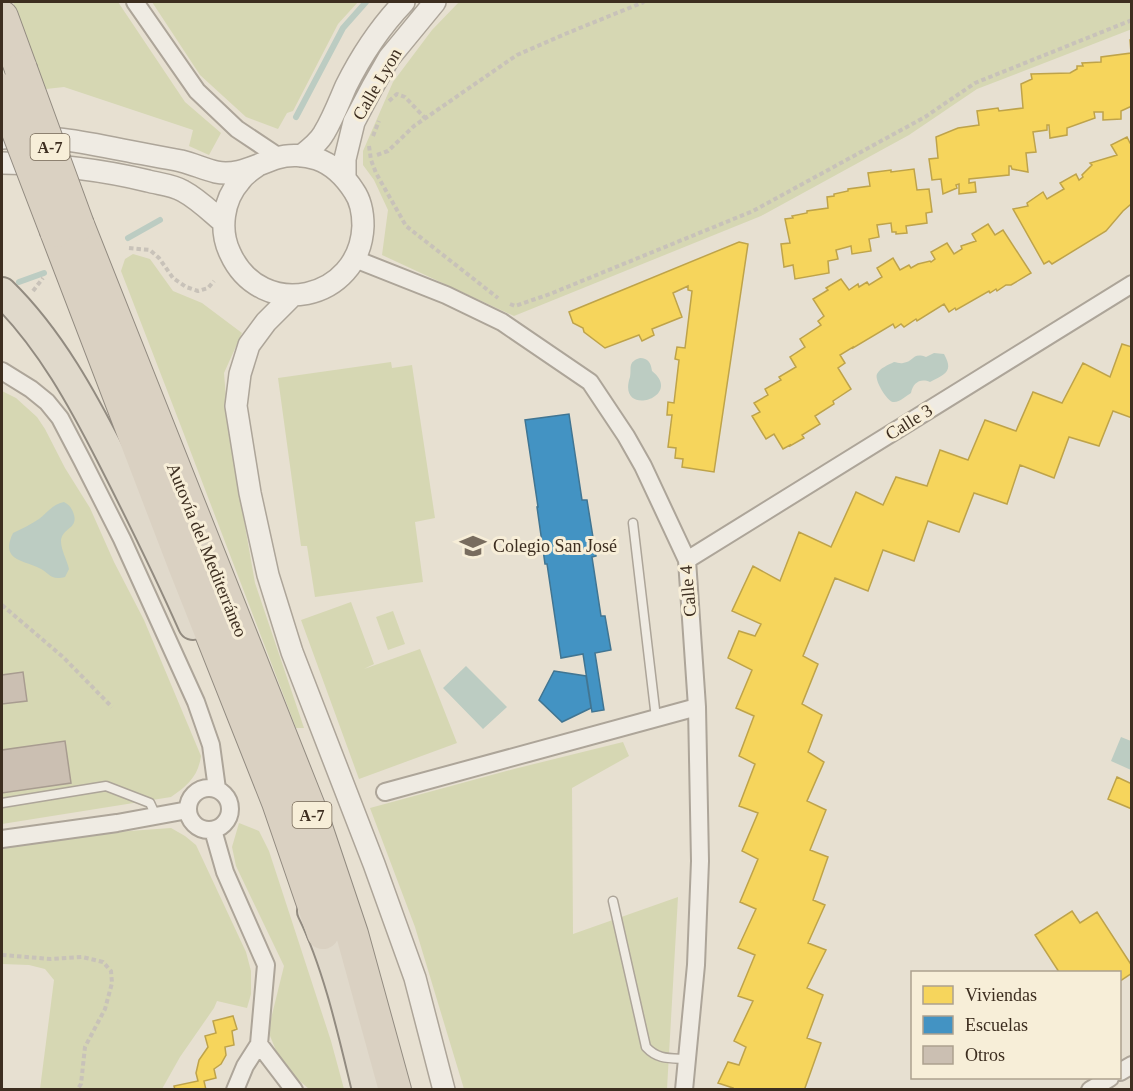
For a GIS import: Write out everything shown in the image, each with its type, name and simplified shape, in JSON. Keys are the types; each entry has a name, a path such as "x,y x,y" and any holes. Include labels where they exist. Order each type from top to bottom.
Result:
{"highway":[{"name":"Autovía del Mediterráneo","path":"2,17 11,80 67,228 184,565 278,802 342,994 367,1089"},
{"name":"Autovía del Mediterráneo","path":"67,228 311,812 351,934 395,1089"},
{"path":"15,295 15,305 50,349 86,407 147,526 193,627 271,826 323,933"}],"street":[{"path":"135,2 197,91 237,129 279,157"},
{"name":"Calle Lyon","path":"302,156 324,133 362,59 381,30 404,2"},
{"name":"Calle Lyon","path":"345,178 345,159 354,122 390,58 435,2"},
{"path":"2,138 36,136 81,142 181,161 218,173 234,172 257,166 279,157 302,156 318,160 333,167 345,178 357,196 363,217 362,239 355,259 344,275 311,294 292,296 270,292 260,287 250,281 235,265 226,244 223,222 228,200 240,180 257,166"},
{"path":"2,163 81,168 125,175 168,186 192,197 223,222"},
{"name":"Calle 4","path":"355,259 446,295 502,322 590,382 643,466 687,560 697,706 700,861 696,965 684,1089"},
{"name":"Calle 3","path":"687,560 1131,284"},
{"path":"292,296 266,322 249,345 240,374 236,406 250,493 268,574 292,652 374,864 415,978 444,1089"},
{"path":"2,371 47,402 60,418 82,460 122,539 196,702 211,745 217,789"},
{"path":"385,792 697,706"},
{"path":"203,788 217,789 227,797 229,817 219,827 206,830 194,823 190,817 189,803 192,797 203,788"},
{"path":"2,839 188,810"},
{"path":"213,830 225,872 266,965 259,1044 244,1066 235,1089"},
{"path":"259,1044 294,1089"},
{"path":"1090,1089 1107,1079"}],"lane":[{"path":"633,523 656,718"},
{"path":"2,802 106,786 150,803 156,816"},
{"path":"613,902 646,1047 653,1054 662,1057 687,1059"}],"path":[{"path":"376,154 388,151 414,126 517,55 644,2"},
{"path":"382,115 369,146 371,160 406,226 492,295 515,306 550,294 753,210 925,117 975,83 1131,20"},
{"path":"386,108 389,100 397,94 405,97 425,118"},
{"path":"129,248 150,250 174,278 186,287 198,291 208,288 214,281"},
{"path":"15,295 37,285 43,278"},
{"path":"2,605 63,657 112,706"},
{"path":"2,955 51,959 82,957 103,962 111,972 112,983 105,1009 85,1047 81,1083 77,1089"}],"green space":[{"path":"13,2 118,2 185,102 221,133 209,155 189,146 193,130 64,87 46,89"},
{"path":"152,2 358,2 338,24 293,111 287,113 278,129 246,117 200,75"},
{"path":"459,2 1131,2 1132,29 977,89 909,135 761,216 514,316 382,255 388,210 374,180 363,165 363,151 393,82 432,30"},
{"path":"133,254 150,259 173,291 202,303 242,333 224,373 229,435 255,583 304,728 296,728 121,271 125,259"},
{"path":"391,362 392,368 412,365 435,518 415,522 423,582 315,597 307,546 301,546 278,378"},
{"path":"2,391 16,398 37,417 90,508 114,562 144,620 201,756 191,780 171,797 2,824"},
{"path":"351,602 374,664 364,669 420,649 457,743 359,779 301,620"},
{"path":"393,611 405,644 388,650 376,617"},
{"path":"623,742 629,756 572,788 573,934 678,897 667,1089 464,1089 415,927 370,808"},
{"path":"239,823 259,831 269,851 331,1041 344,1089 309,1089 287,1070 268,1031 284,966 236,866 232,847"},
{"path":"171,828 196,845 246,952 251,971 251,994 247,1008 217,1001 162,1089 40,1089 54,980 45,969 29,965 2,964 2,846 102,833"}],"shaded area":[{"path":"934,353 944,354 948,365 946,372 930,382 918,382 913,386 911,393 895,402 890,401 877,381 877,374 880,370 894,362 907,362 915,356 926,357"},
{"path":"640,358 650,363 652,371 660,380 661,389 648,400 632,397 628,390 632,363"},
{"path":"64,502 70,506 75,518 73,525 64,533 61,541 69,569 65,577 56,578 15,558 9,549 13,533"},
{"path":"466,666 507,707 483,729 443,688"},
{"path":"1121,737 1131,741 1131,770 1111,761"}],"building: Viviendas":[{"path":"1130,40 1132,40 1132,106 1121,111 1121,119 1103,120 1103,112 1094,112 1095,118 1067,128 1067,135 1050,138 1049,125 1047,125 1047,130 1033,132 1036,152 1026,153 1028,172 1012,169 1009,166 1009,175 969,179 969,183 975,182 976,192 959,194 959,184 956,185 957,188 943,194 941,179 932,180 929,159 938,158 936,137 958,128 979,125 977,111 1023,108 1021,84 1032,79 1031,74 1070,73 1077,69 1077,66 1083,66 1082,63 1101,62 1101,57 1131,53"},
{"path":"1127,137 1132,143 1132,207 1130,205 1123,211 1106,231 1052,264 1049,261 1044,264 1013,209 1028,206 1027,203 1043,192 1047,199 1064,189 1060,183 1076,174 1079,180 1092,165 1090,163 1117,155 1111,145"},
{"path":"914,169 917,190 929,189 932,212 926,213 927,223 906,226 907,233 896,234 892,232 891,223 877,225 879,237 869,239 871,251 852,254 851,246 836,250 838,259 828,261 829,273 795,279 793,265 784,267 781,244 790,243 785,219 807,213 807,211 828,208 827,197 834,196 834,194 848,191 848,189 870,186 868,173"},
{"path":"988,224 995,235 1003,230 1031,273 997,291 996,289 990,293 989,291 956,310 955,308 949,312 944,304 904,327 901,324 895,328 893,324 840,355 845,363 838,368 851,389 833,401 834,404 815,416 820,424 802,435 804,438 783,449 774,434 766,439 752,416 760,412 754,403 768,395 765,389 781,380 779,377 796,367 790,357 805,347 800,339 821,325 818,321 824,316 813,299 841,279 849,290 858,284 859,287 867,282 869,285 882,277 877,268 893,258 900,270 909,265 911,268 918,264 931,262 935,259 931,252 947,243 954,254 962,249 961,246 976,241 972,234"},
{"path":"739,242 748,244 714,472 682,467 683,459 675,458 676,448 668,447 672,415 667,415 668,402 674,403 679,360 675,359 677,347 685,348 692,291 688,290 688,286 673,293 682,317 652,329 654,335 642,341 639,335 605,348 584,332 583,328 573,323 569,312"},
{"path":"1122,344 1132,347 1132,418 1113,411 1099,446 1069,437 1054,478 1020,465 1007,504 974,493 959,532 928,521 914,561 883,550 868,591 835,578 803,656 818,664 802,704 822,715 808,752 824,762 807,801 826,810 810,850 828,857 813,900 825,905 808,943 826,950 807,988 823,995 807,1038 821,1043 805,1088 808,1090 732,1090 733,1088 718,1083 728,1062 739,1065 746,1047 734,1041 753,1001 738,996 755,955 738,948 756,909 740,902 758,859 742,851 758,813 739,806 755,764 739,756 754,716 736,708 752,670 728,658 739,631 755,636 761,624 732,611 753,566 780,581 799,532 831,547 856,492 883,505 896,477 927,486 940,450 968,460 985,420 1016,431 1033,392 1062,403 1083,363 1110,377"},
{"path":"1117,777 1132,784 1132,809 1108,799"},
{"path":"1072,911 1080,923 1097,912 1132,966 1132,973 1121,980 1121,971 1058,971 1035,935"},
{"path":"233,1016 237,1029 232,1031 234,1045 225,1047 226,1055 221,1064 214,1069 216,1078 204,1081 206,1090 175,1090 174,1086 198,1081 196,1073 199,1060 208,1047 205,1036 216,1033 213,1021"}],"building: Escuelas":[{"path":"569,414 582,500 587,500 596,556 592,557 601,616 605,616 611,650 595,653 604,710 592,712 583,654 561,658 525,420"},
{"path":"554,671 586,676 591,708 562,722 539,700"}],"building: Otros":[{"path":"23,672 27,701 2,704 2,675"},
{"path":"65,741 71,783 2,793 2,750"}],"waterway":[{"path":"296,117 343,28 366,2"},
{"path":"128,238 160,220"},
{"path":"19,282 44,273"}],"place":[{"name":"Colegio San José","path":"473,546"}]}
